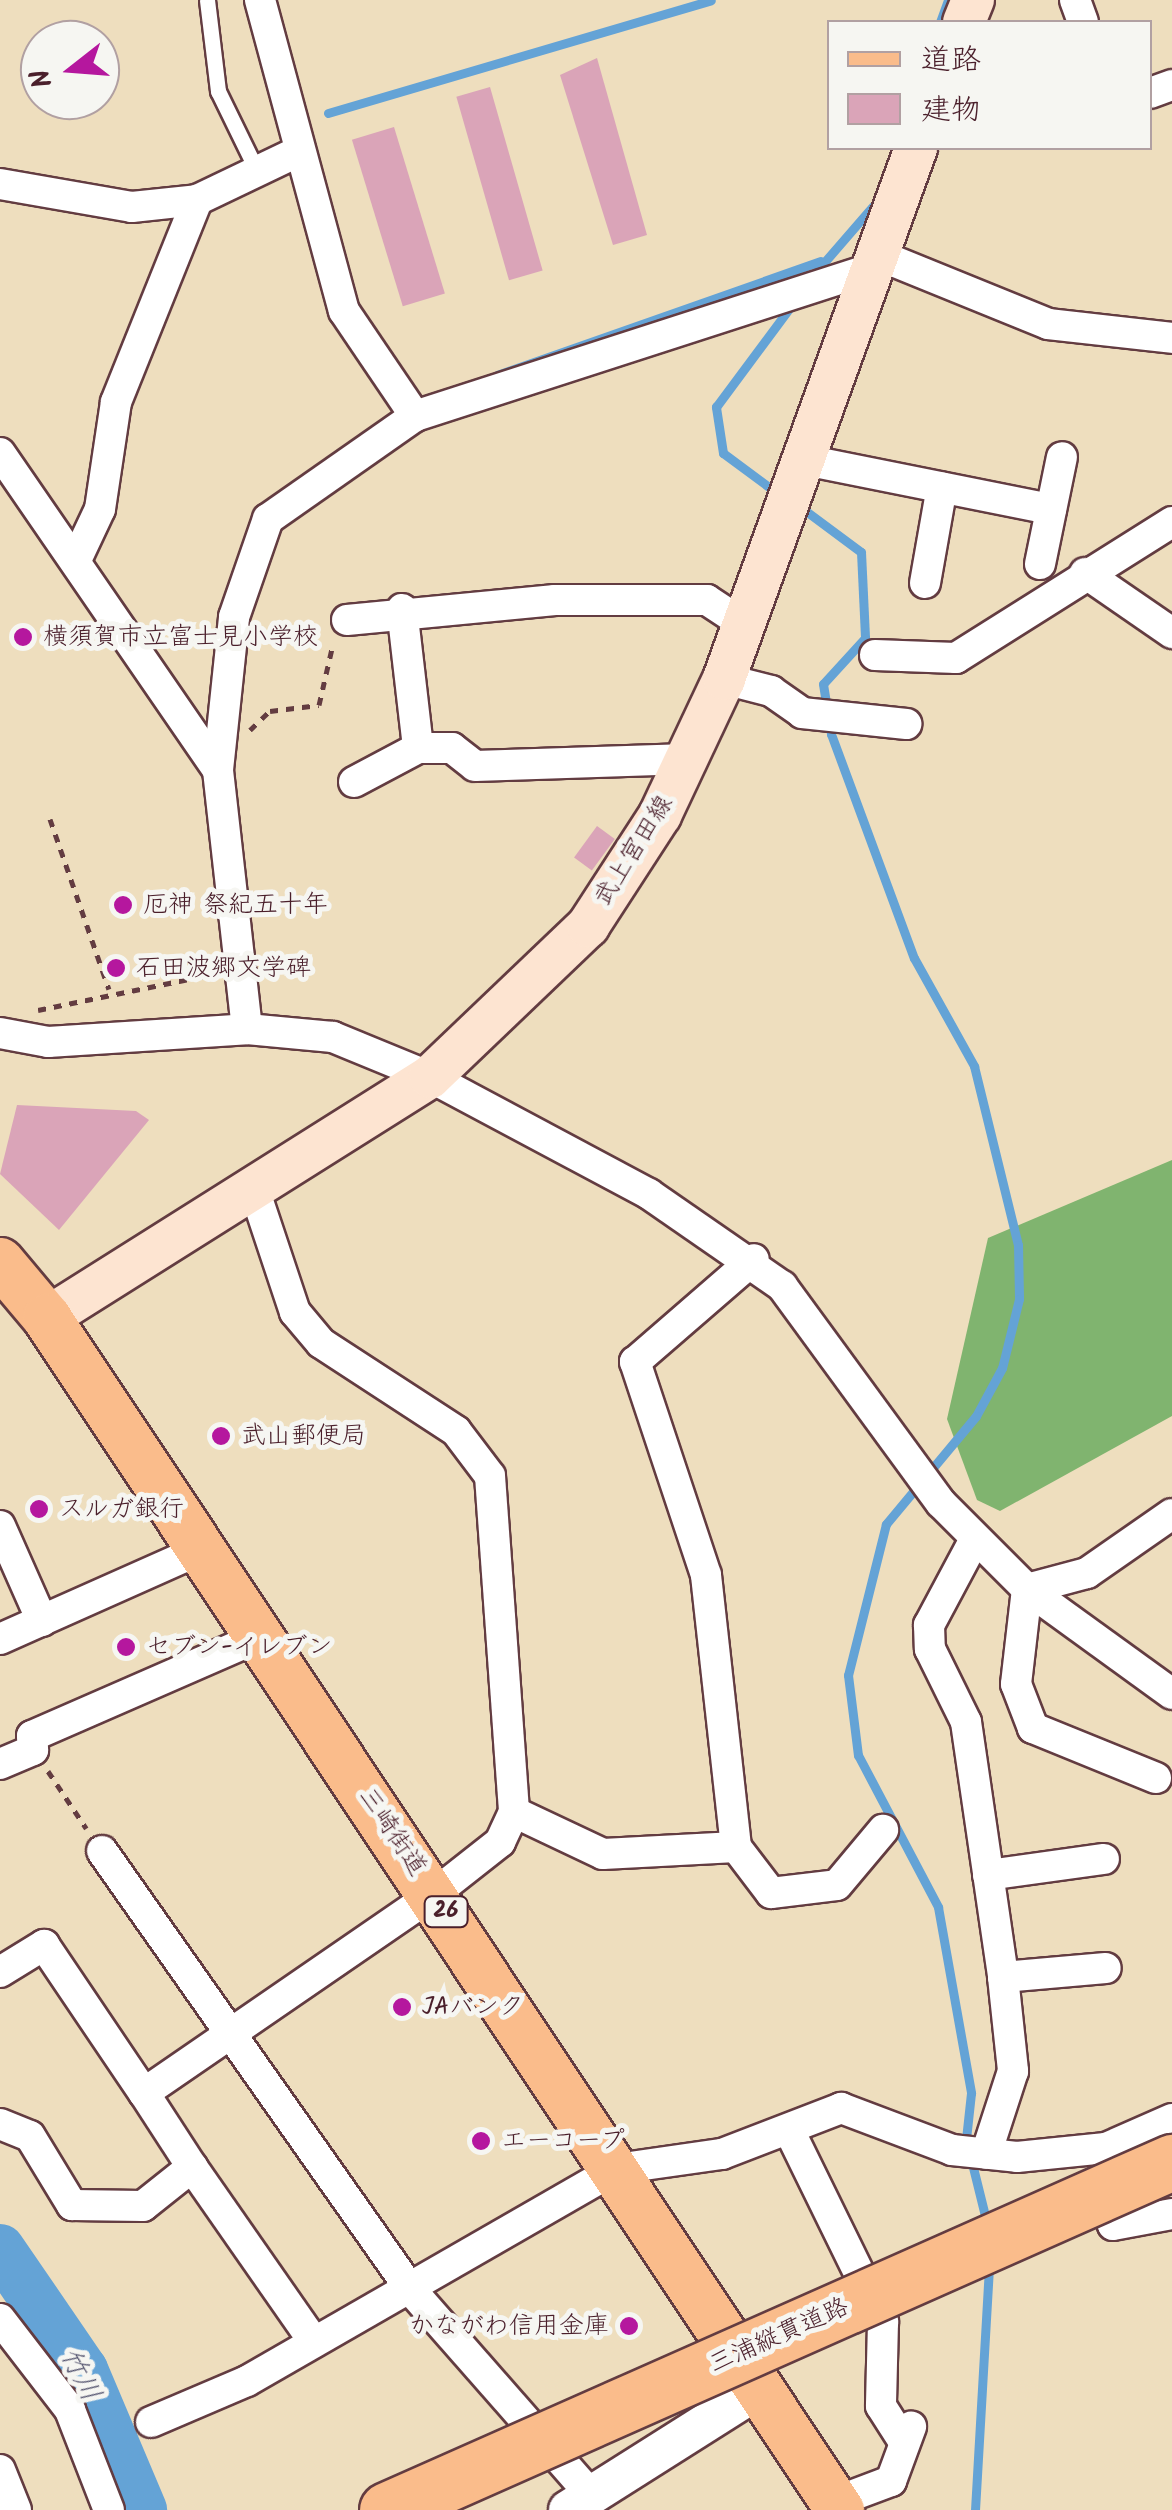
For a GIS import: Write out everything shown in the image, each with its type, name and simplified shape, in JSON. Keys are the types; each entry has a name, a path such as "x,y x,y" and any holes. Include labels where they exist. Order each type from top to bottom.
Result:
{"highway":[{"name":"三浦縦貫道路","path":"386,2510 1172,2162"},
{"name":"三浦縦貫道路","path":"426,2510 1172,2178"}],"main road":[{"name":"武上宮田線","path":"46,1318 430,1077 588,926 688,759 724,679 915,150"},
{"name":"三崎街道","path":"0,1262 46,1318 202,1548 838,2506"}],"street":[{"path":"260,0 295,153 344,311 415,416"},
{"path":"0,184 132,207 197,200 295,153"},
{"path":"76,560 100,509 116,402 197,200"},
{"path":"247,1029 219,764 234,616 268,518 415,416 873,262 1048,324 1172,338"},
{"path":"0,453 219,764"},
{"path":"1040,564 1062,457"},
{"path":"795,488 942,488 1052,509"},
{"path":"925,583 942,488"},
{"path":"875,655 956,658 1172,522"},
{"path":"1086,573 1172,634"},
{"path":"347,620 402,609 707,600 744,625"},
{"path":"402,609 418,748"},
{"path":"724,679 771,691 802,713 836,712 906,724"},
{"path":"354,782 418,748 452,748 474,766 688,759"},
{"path":"0,1033 48,1042 247,1029 333,1037 430,1077 754,1259 975,1538 1028,1590 1172,1694"},
{"path":"144,2093 434,1894 500,1842 514,1812 490,1476 456,1431 321,1343 296,1312 254,1189"},
{"path":"754,1259 635,1362 706,1574 736,1847 771,1893 838,1884 882,1830"},
{"path":"1028,1590 1088,1572 1172,1514"},
{"path":"0,1526 42,1620"},
{"path":"975,1538 929,1625 930,1649 966,1722 1003,1977 1013,2071 986,2154"},
{"path":"0,1639 202,1548"},
{"path":"1028,1590 1020,1712 1033,1728 1156,1778"},
{"path":"0,1764 34,1750 32,1736 261,1636"},
{"path":"514,1812 603,1854 736,1847"},
{"path":"102,1851 228,2036 411,2290 579,2502 761,2388"},
{"path":"988,1875 1104,1859"},
{"path":"0,1972 44,1945 314,2342"},
{"path":"1003,1977 1106,1968"},
{"path":"151,2422 411,2290 616,2169 722,2154 790,2132 841,2108 986,2154 1083,2154 1172,2119"},
{"path":"0,2124 30,2136 72,2205 143,2206 192,2167"},
{"path":"790,2132 882,2322 881,2406 908,2433 892,2481 838,2506"},
{"path":"1083,2154 1113,2225 1172,2214"},
{"path":"0,2319 70,2410 109,2510"},
{"path":"0,2470 16,2510"}],"lane":[{"path":"206,0 218,91 256,169"}],"path":[{"path":"219,764 270,711 319,705 323,665 347,620"},
{"path":"50,819 109,990"},
{"path":"30,1011 109,990 241,970"},
{"path":"34,1750 102,1851"}],"green space":[{"path":"1172,1160 1172,1416 1000,1511 977,1500 947,1419 988,1238"}],"building":[{"path":"597,58 647,235 613,245 560,75"},
{"path":"490,87 543,271 509,280 456,97"},
{"path":"394,127 445,293 403,306 352,140"},
{"path":"597,826 615,839 592,870 574,858"},
{"path":"17,1105 136,1111 149,1120 59,1230 0,1174"}],"waterway":[{"path":"328,113 711,0"},
{"path":"941,20 948,0"},
{"path":"808,281 873,206"},
{"path":"497,375 821,261"},
{"path":"777,493 723,453 716,407 794,302"},
{"path":"799,506 861,552 865,638 823,684 831,734 914,958 974,1066 1018,1245 1019,1299 1002,1368 976,1416 886,1524 848,1675 858,1755 938,1907 971,2093 966,2139 987,2224"},
{"name":"竹川","path":"0,2249 83,2370 142,2510"},
{"path":"975,2510 989,2265"}],"place":[{"name":"横須賀市立富士見小学校","path":"23,637"},
{"name":"厄神 祭紀五十年","path":"123,905"},
{"name":"石田波郷文学碑","path":"116,968"},
{"name":"武山郵便局","path":"221,1436"},
{"name":"スルガ銀行","path":"39,1509"},
{"name":"セブン-イレブン","path":"126,1647"},
{"name":"JAバンク","path":"402,2007"},
{"name":"エーコープ","path":"481,2141"},
{"name":"かながわ信用金庫","path":"629,2326"}]}
